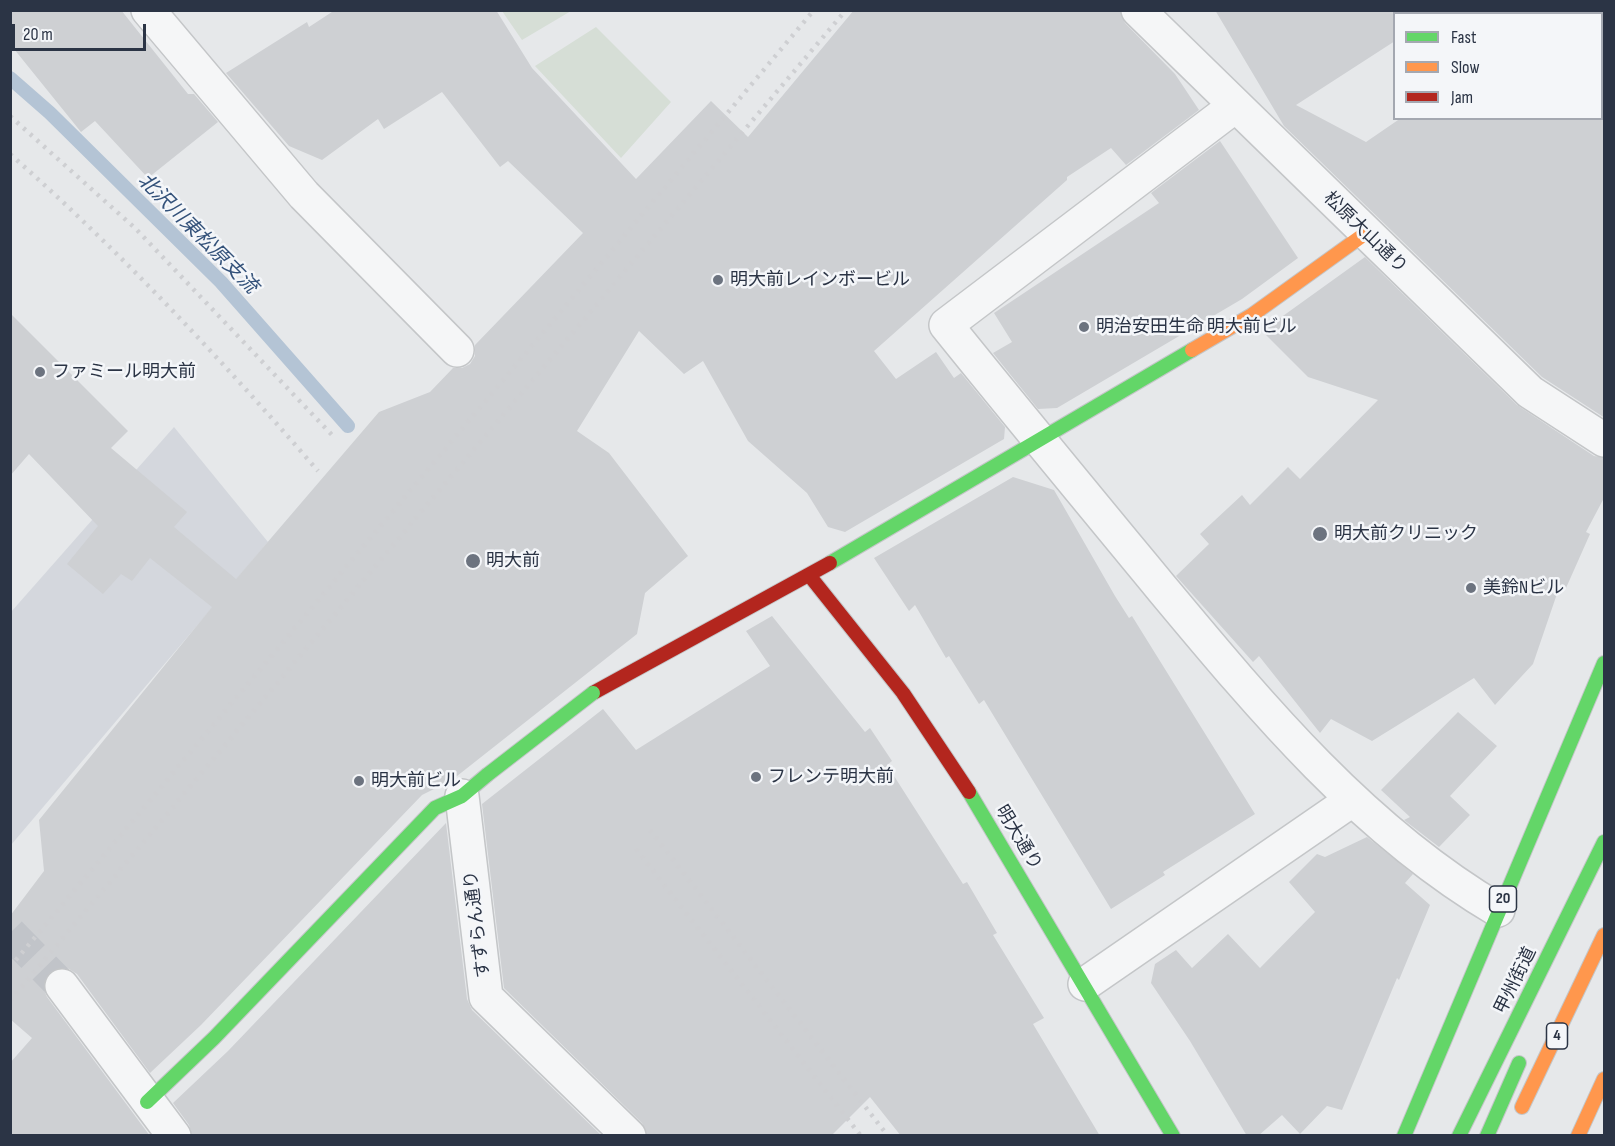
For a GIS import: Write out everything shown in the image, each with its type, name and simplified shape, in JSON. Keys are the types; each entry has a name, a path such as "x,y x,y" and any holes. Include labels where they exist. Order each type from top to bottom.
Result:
{"main road":[{"path":"147,1102 214,1038 318,927 435,808 462,796 593,693 809,575 1252,315 1366,233"},
{"name":"明大通り","path":"809,575 903,693 971,795 1173,1136"},
{"name":"20","path":"1404,1136 1498,910 1605,663"},
{"path":"1498,910 1583,748"},
{"name":"甲州街道","path":"1459,1136 1605,842"},
{"path":"1573,938 1605,864"},
{"name":"4","path":"1513,1124 1605,935"},
{"path":"1487,1136 1522,1055"},
{"path":"1578,1136 1605,1079"}],"street":[{"path":"148,10 304,195 457,350"},
{"name":"松原大山通り","path":"1138,10 1530,392 1605,440"},
{"path":"1235,106 946,326 1250,694 1352,800 1459,887 1498,910"},
{"name":"すずらん通り","path":"462,796 486,997 629,1136"},
{"path":"1085,984 1352,800"},
{"path":"62,986 174,1136"}],"shaded area":[{"path":"502,11 571,11 522,40"},
{"path":"596,27 671,102 621,158 535,66"},
{"path":"174,427 268,542 11,845 11,612"}],"building":[{"path":"10,10 121,10 188,94 194,94 218,122 148,178 95,121 81,132 10,44"},
{"path":"335,10 496,10 532,68 636,179 711,101 748,137 854,10 1120,10 1125,23 1175,74 1199,110 1126,165 1111,148 1067,177 1067,180 874,351 896,379 936,352 954,378 961,373 1005,427 1004,439 845,532 828,527 807,493 748,441 703,361 684,374 639,331 577,431 609,453 688,556 645,593 637,634 452,780 422,795 201,1025 150,1073 77,974 60,967 50,971 43,988 47,997 150,1136 10,1136 10,1063 32,1038 10,1019 10,916 44,871 39,820 212,607 150,558 132,581 121,574 103,594 67,564 98,526 29,454 10,476 10,313 128,431 111,448 187,512 174,527 236,579 379,412 430,392 453,368 462,368 470,364 475,356 475,345 583,233 508,161 500,167 442,92 384,129 378,119 322,160 289,146 226,73 307,22 309,27"},
{"path":"1215,10 1395,10 1393,12 1393,42 1296,105 1366,142 1398,120 1603,120 1605,118 1605,418 1542,377 1284,126"},
{"path":"1220,141 1298,258 1242,299 1057,408 1038,409 993,353 1012,342 994,313 1159,203 1151,193"},
{"path":"1365,257 1517,405 1594,456 1605,458 1605,496 1586,532 1590,534 1566,588 1560,585 1533,664 1495,705 1474,678 1372,741 1331,719 1320,733 1259,656 1253,662 1176,576 1209,544 1200,534 1242,495 1250,505 1288,467 1300,479 1378,400 1308,377 1262,331"},
{"path":"1013,477 1054,490 1115,596 1129,618 1132,616 1255,814 1163,872 1165,875 1111,909 984,700 979,704 949,656 946,658 915,605 909,611 874,558"},
{"path":"772,616 865,732 870,728 892,761 887,765 963,884 967,882 997,933 993,935 1044,1018 1033,1024 1100,1136 901,1136 870,1097 831,1136 647,1136 642,1123 504,988 482,804 603,709 636,750 770,666 746,631"},
{"path":"1458,712 1497,746 1450,796 1470,815 1439,847 1404,820 1410,817 1381,790"},
{"path":"446,823 467,999 472,1010 602,1136 192,1136 189,1125 173,1103 228,1051"},
{"path":"1367,837 1413,874 1405,883 1430,905 1342,1110 1327,1106 1300,1134 1282,1115 1258,1136 1247,1136 1190,1041 1151,983 1155,964 1176,950 1192,968 1228,934 1260,968 1315,912 1289,882 1317,854 1325,857"}],"waterway":[{"name":"北沢川東松原支流","path":"10,78 50,113 221,282 348,426"}],"tunnel":[{"path":"10,933 62,986"}],"railway":[{"path":"10,967 814,10"},
{"path":"10,1001 846,10"},
{"path":"10,116 136,229 333,436"},
{"path":"10,154 91,229 169,307 318,471"},
{"path":"650,830 888,1136"},
{"path":"636,849 861,1136"}],"traffic: fast":[{"path":"830,563 1192,350"},
{"path":"1404,1136 1604,663"},
{"path":"487,775 593,693"},
{"path":"147,1102 214,1038 435,808 462,796 487,775"},
{"path":"969,792 1173,1136"},
{"path":"1459,1136 1604,842"},
{"path":"1487,1136 1519,1063"}],"traffic: slow":[{"path":"1192,350 1252,315 1366,233"},
{"path":"1522,1107 1604,935"},
{"path":"1578,1136 1604,1079"}],"traffic: jam":[{"path":"593,693 830,563"},
{"path":"809,575 903,693 969,792"}],"place":[{"name":"明大前レインボービル","path":"718,280"},
{"name":"明治安田生命 明大前ビル","path":"1084,327"},
{"name":"ファミール明大前","path":"40,372"},
{"name":"明大前クリニック","path":"1320,534"},
{"name":"明大前","path":"473,561"},
{"name":"美鈴Nビル","path":"1471,588"},
{"name":"フレンテ明大前","path":"756,777"},
{"name":"明大前ビル","path":"359,781"}]}
